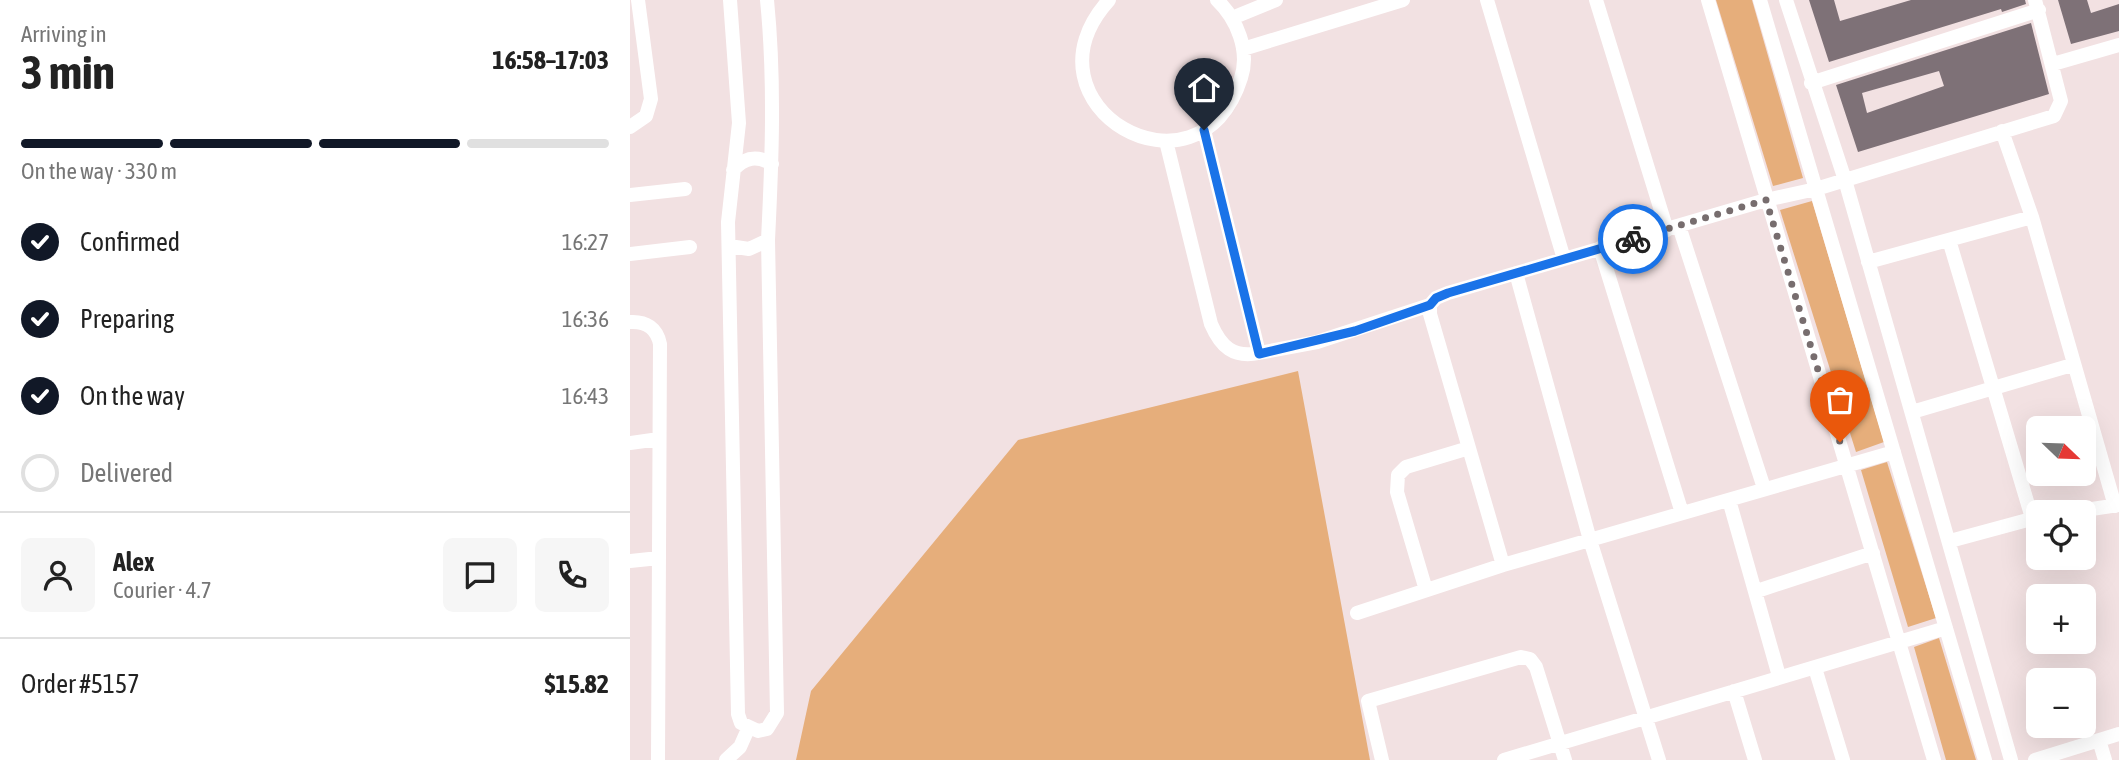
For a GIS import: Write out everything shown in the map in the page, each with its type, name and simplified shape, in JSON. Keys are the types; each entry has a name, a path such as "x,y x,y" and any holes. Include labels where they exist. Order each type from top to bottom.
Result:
{"street":[{"path":"730,0 739,123 733,170 729,246 738,714 741,723 748,729 767,729 777,713 768,240 772,164 772,50 766,0"},
{"path":"1109,0 1091,24 1083,50 1084,78 1095,103 1114,124 1138,137 1166,141 1204,130 1222,115 1236,95 1243,72 1243,48 1232,18 1217,0"},
{"path":"1232,18 1276,0"},
{"path":"1243,48 1403,0"},
{"path":"1487,0 1564,259"},
{"path":"1596,0 1764,488"},
{"path":"1708,0 1934,760"},
{"path":"1760,0 1985,760"},
{"path":"1786,0 1845,180 2011,760"},
{"path":"630,127 646,117 651,99 635,2"},
{"path":"1166,141 1211,324 1219,342 1227,349 1248,355 1328,338 1430,305 1436,298 1448,293 1766,200 1816,189 2054,116 2061,101 2037,5 1811,83"},
{"path":"2053,64 2119,45"},
{"path":"1204,130 1259,354"},
{"path":"2002,131 2032,218 2072,365 2117,505 2096,508"},
{"path":"733,170 741,162 751,158 772,164"},
{"path":"630,195 685,189"},
{"path":"1868,262 2032,218"},
{"path":"729,246 749,249 768,240"},
{"path":"1950,240 2030,500"},
{"path":"630,254 690,247"},
{"path":"1600,248 1682,513"},
{"path":"1516,273 1590,540 1659,760"},
{"path":"1430,305 1430,314 1503,565"},
{"path":"630,322 649,325 659,338 658,760"},
{"path":"1912,412 2072,365"},
{"path":"630,443 659,439"},
{"path":"1426,590 1397,492 1398,475 1406,467 1469,448"},
{"path":"1357,613 1503,565 1894,452"},
{"path":"1729,500 1779,676"},
{"path":"1950,541 2026,520"},
{"path":"1757,591 1873,553"},
{"path":"630,561 659,558"},
{"path":"1504,760 1946,628"},
{"path":"1382,760 1367,701 1521,657 1530,659 1536,667 1565,760"},
{"path":"1815,668 1843,760"},
{"path":"1734,691 1755,760"},
{"path":"726,760 740,747 748,729"},
{"path":"2035,760 2119,734"},
{"path":"2099,740 2105,760"}],"shaded area":[{"path":"1716,0 1752,0 1803,178 1773,186"},
{"path":"1812,201 1884,442 1856,452 1780,210"},
{"path":"1298,371 1370,760 796,760 811,691 1018,440"},
{"path":"1887,462 1936,618 1908,627 1861,470"},
{"path":"1939,638 1976,760 1946,760 1914,647"}],"building":[{"path":"1809,0 1834,0 1840,21 1911,0 2025,0 2026,4 2002,12 2001,9 1829,62"},
{"path":"2058,0 2087,0 2091,13 2119,4 2119,31 2071,44"},
{"path":"2031,23 2049,94 1858,152 1836,85","holes":["1939,71 1944,86 1867,113 1862,93"]}],"way so far":[{"path":"1633,239 1766,200 1840,442"}],"route":[{"path":"1204,130 1259,354 1374,326 1430,305 1436,298 1448,293 1633,239"}]}
